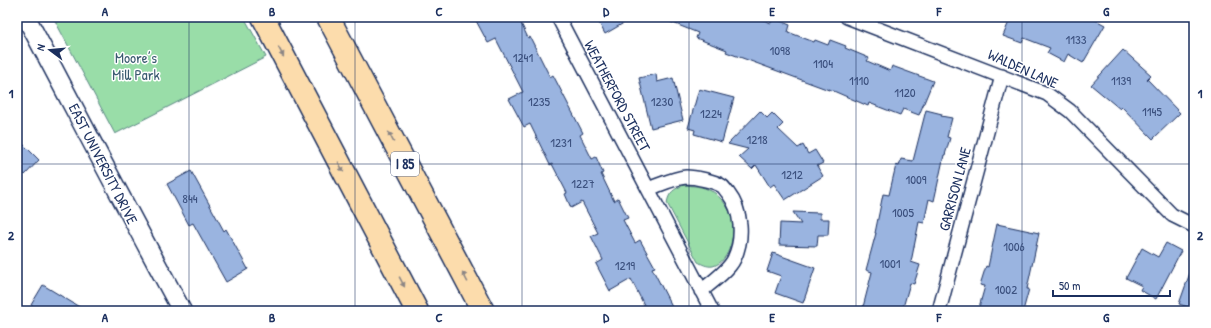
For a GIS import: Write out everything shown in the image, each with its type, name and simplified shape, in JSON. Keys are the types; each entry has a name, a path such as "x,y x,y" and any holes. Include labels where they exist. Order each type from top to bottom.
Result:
{"highway":[{"path":"263,17 417,311"},
{"name":"I 85","path":"328,17 483,311"}],"main road":[{"name":"EAST UNIVERSITY DRIVE","path":"26,17 134,224 182,311"}],"street":[{"name":"WEATHERFORD STREET","path":"558,17 712,311"},
{"name":"WALDEN LANE","path":"847,17 1047,94 1070,111 1172,215 1194,226"},
{"name":"GARRISON LANE","path":"939,311 1002,76"},
{"path":"648,189 668,181 686,177 701,179 722,185 734,201 740,219 741,240 734,260 718,278 701,290"}],"green space":[{"name":"Moore’s Mill Park","path":"53,17 244,17 266,57 115,134"},
{"path":"684,185 701,187 714,192 724,203 732,217 733,230 728,253 724,259 713,266 707,266 698,262 667,203 672,191"}],"building":[{"path":"474,17 518,17 550,77 553,75 583,133 580,135 592,159 596,157 603,173 601,174 614,201 618,198 628,218 623,220 635,243 640,240 655,267 652,268 674,311 647,311 631,279 610,291 596,264 603,260 591,236 598,233 582,202 571,208 565,194 567,193 552,164 550,165 530,124 524,127 509,99 523,92 496,39 488,43"},
{"path":"596,17 634,17 605,34"},
{"path":"658,17 756,17 771,23 773,18 790,25 788,32 814,42 815,40 828,45 830,40 846,46 845,48 869,58 867,61 890,71 892,66 933,81 919,115 903,109 900,115 869,103 868,106 829,89 726,52 727,50 696,38 698,33"},
{"path":"1011,17 1090,17 1105,25 1083,63 1068,54 1064,62 1047,53 1050,48 1024,38 1022,43 1003,36"},
{"path":"1123,50 1151,75 1147,79 1180,113 1153,139 1122,107 1120,109 1091,85"},
{"path":"656,74 657,82 673,78 683,120 651,128 639,78"},
{"path":"699,89 734,98 722,142 694,134 695,130 688,128"},
{"path":"926,110 942,114 941,116 952,118 947,137 950,138 944,155 934,201 929,199 924,223 919,222 911,262 920,265 914,284 910,283 902,311 862,311 872,272 866,270 876,233 883,194 889,195 896,165 899,166 901,159 913,161"},
{"path":"760,111 767,118 772,113 783,124 778,129 798,148 803,145 808,154 815,150 823,163 817,166 823,176 785,200 774,184 770,187 756,165 752,169 739,157 748,149 728,144"},
{"path":"17,138 39,160 25,175 17,167"},
{"path":"191,171 224,231 226,229 248,269 226,282 193,223 189,225 167,184"},
{"path":"793,212 820,213 820,219 829,219 828,235 818,235 817,246 779,245 780,223 801,224"},
{"path":"997,224 1039,233 1027,289 1029,289 1023,311 978,311 985,286 980,285 986,266 988,267"},
{"path":"1166,243 1181,251 1156,299 1140,290 1142,286 1126,278 1142,248 1158,257"},
{"path":"773,253 815,268 803,303 775,293 781,276 767,271"},
{"path":"1192,267 1194,267 1194,309 1179,304"},
{"path":"43,285 86,311 40,311 31,305"}]}
